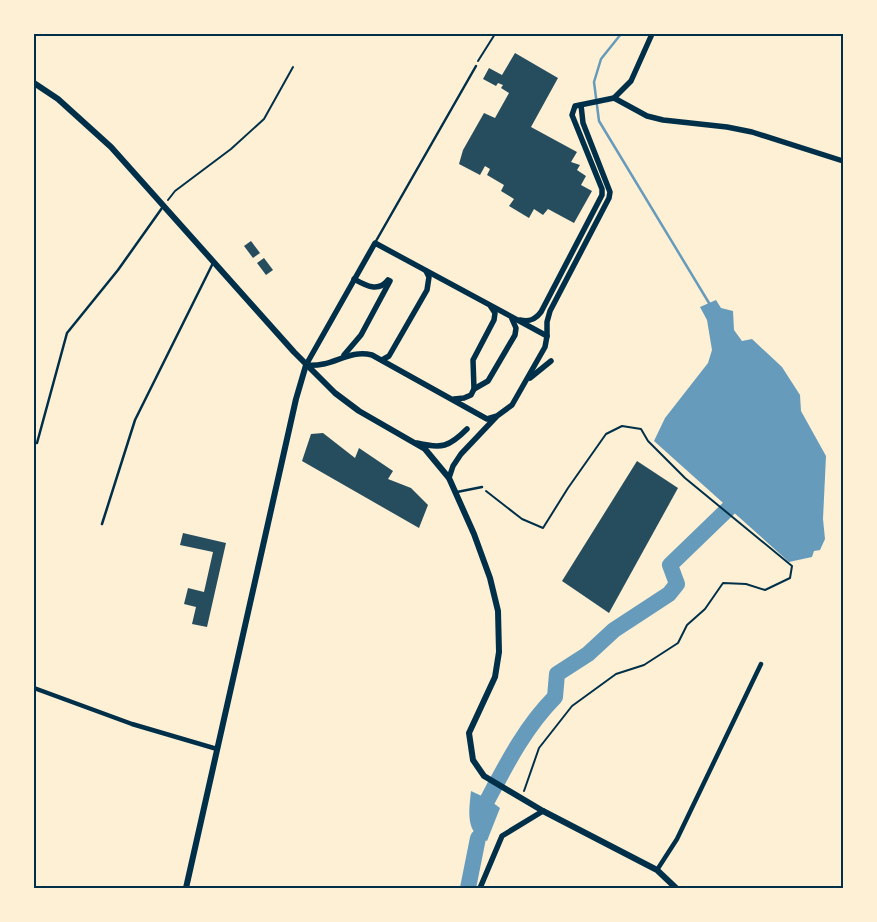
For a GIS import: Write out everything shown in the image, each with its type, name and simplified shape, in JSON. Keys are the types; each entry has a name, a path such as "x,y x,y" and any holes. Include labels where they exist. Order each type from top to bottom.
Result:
{"main road":[{"path":"34,83 58,99 84,121 214,261 306,365 335,393 359,411 425,449 449,478 490,578 499,625 499,652 495,677 469,733 473,760 484,776 543,810 657,870 676,888"},
{"path":"186,888 296,399 306,365"}],"street":[{"path":"511,317 527,321 537,318 602,195 602,189 572,115 575,106 614,98 631,81 652,34"},
{"path":"614,98 655,118 752,132 843,161"},
{"path":"449,478 452,466 461,454 497,416 512,405 525,383 545,347 547,336 546,322 550,311 609,198 610,192 583,123 581,105"},
{"path":"497,416 487,419 382,360 364,353 356,353 320,366 306,365 375,243 547,336"},
{"path":"382,360 389,356 427,290 430,277 426,271"},
{"path":"338,359 354,346 389,280 377,288 354,279"},
{"path":"474,389 473,360 494,320 495,313 491,307"},
{"path":"452,399 464,398 471,394 474,389 488,381 493,375 515,335 515,324 511,317"},
{"path":"525,383 551,361"},
{"path":"413,442 440,447 449,444 467,429"},
{"path":"657,870 677,839 761,664"},
{"path":"34,688 132,724 217,749"},
{"path":"480,888 502,836 543,810"}],"lane":[{"path":"375,243 476,66"},
{"path":"37,443 67,333 118,270 163,206"},
{"path":"102,524 135,420 214,261"},
{"path":"456,492 482,487"}],"path":[{"path":"476,66 495,34"},
{"path":"163,206 175,191 231,149 264,119 293,67"},
{"path":"482,487 522,519 543,528 568,488 606,434 622,426 641,429 648,441 660,454 719,508 792,566 790,578 765,590 746,584 723,583 705,609 687,625 678,642 644,665 616,674 572,706 539,748 521,797"}],"water":[{"path":"716,300 721,308 733,311 734,330 742,341 752,339 782,367 800,395 801,411 826,456 823,519 825,539 820,550 814,551 812,557 789,562 654,441 665,418 708,363 712,350 707,320 700,307"},
{"path":"471,791 488,799 500,808 487,841 475,833 470,821"}],"building":[{"path":"515,53 558,78 531,127 577,152 571,162 580,165 577,170 586,176 581,185 592,191 574,223 548,209 543,215 534,209 529,218 509,206 514,199 501,191 504,185 487,175 490,169 485,166 480,175 459,164 463,150 484,113 495,118 509,93 501,88 503,85 498,83 496,86 483,79 489,68 502,75"},
{"path":"251,241 260,253 253,258 244,246"},
{"path":"264,258 273,270 266,275 257,263"},
{"path":"323,433 355,458 359,448 393,471 388,479 411,488 428,505 419,528 302,461 311,434"},
{"path":"637,461 678,488 609,613 562,581"},
{"path":"183,533 226,543 207,627 192,624 196,607 184,604 188,588 204,592 213,552 180,545"}],"waterway":[{"path":"621,34 601,59 594,82 599,121 709,303"},
{"path":"488,799 526,733 555,697 557,674 588,654 614,630 669,594 677,584 670,565 729,508"},
{"path":"468,888 478,838"}]}
